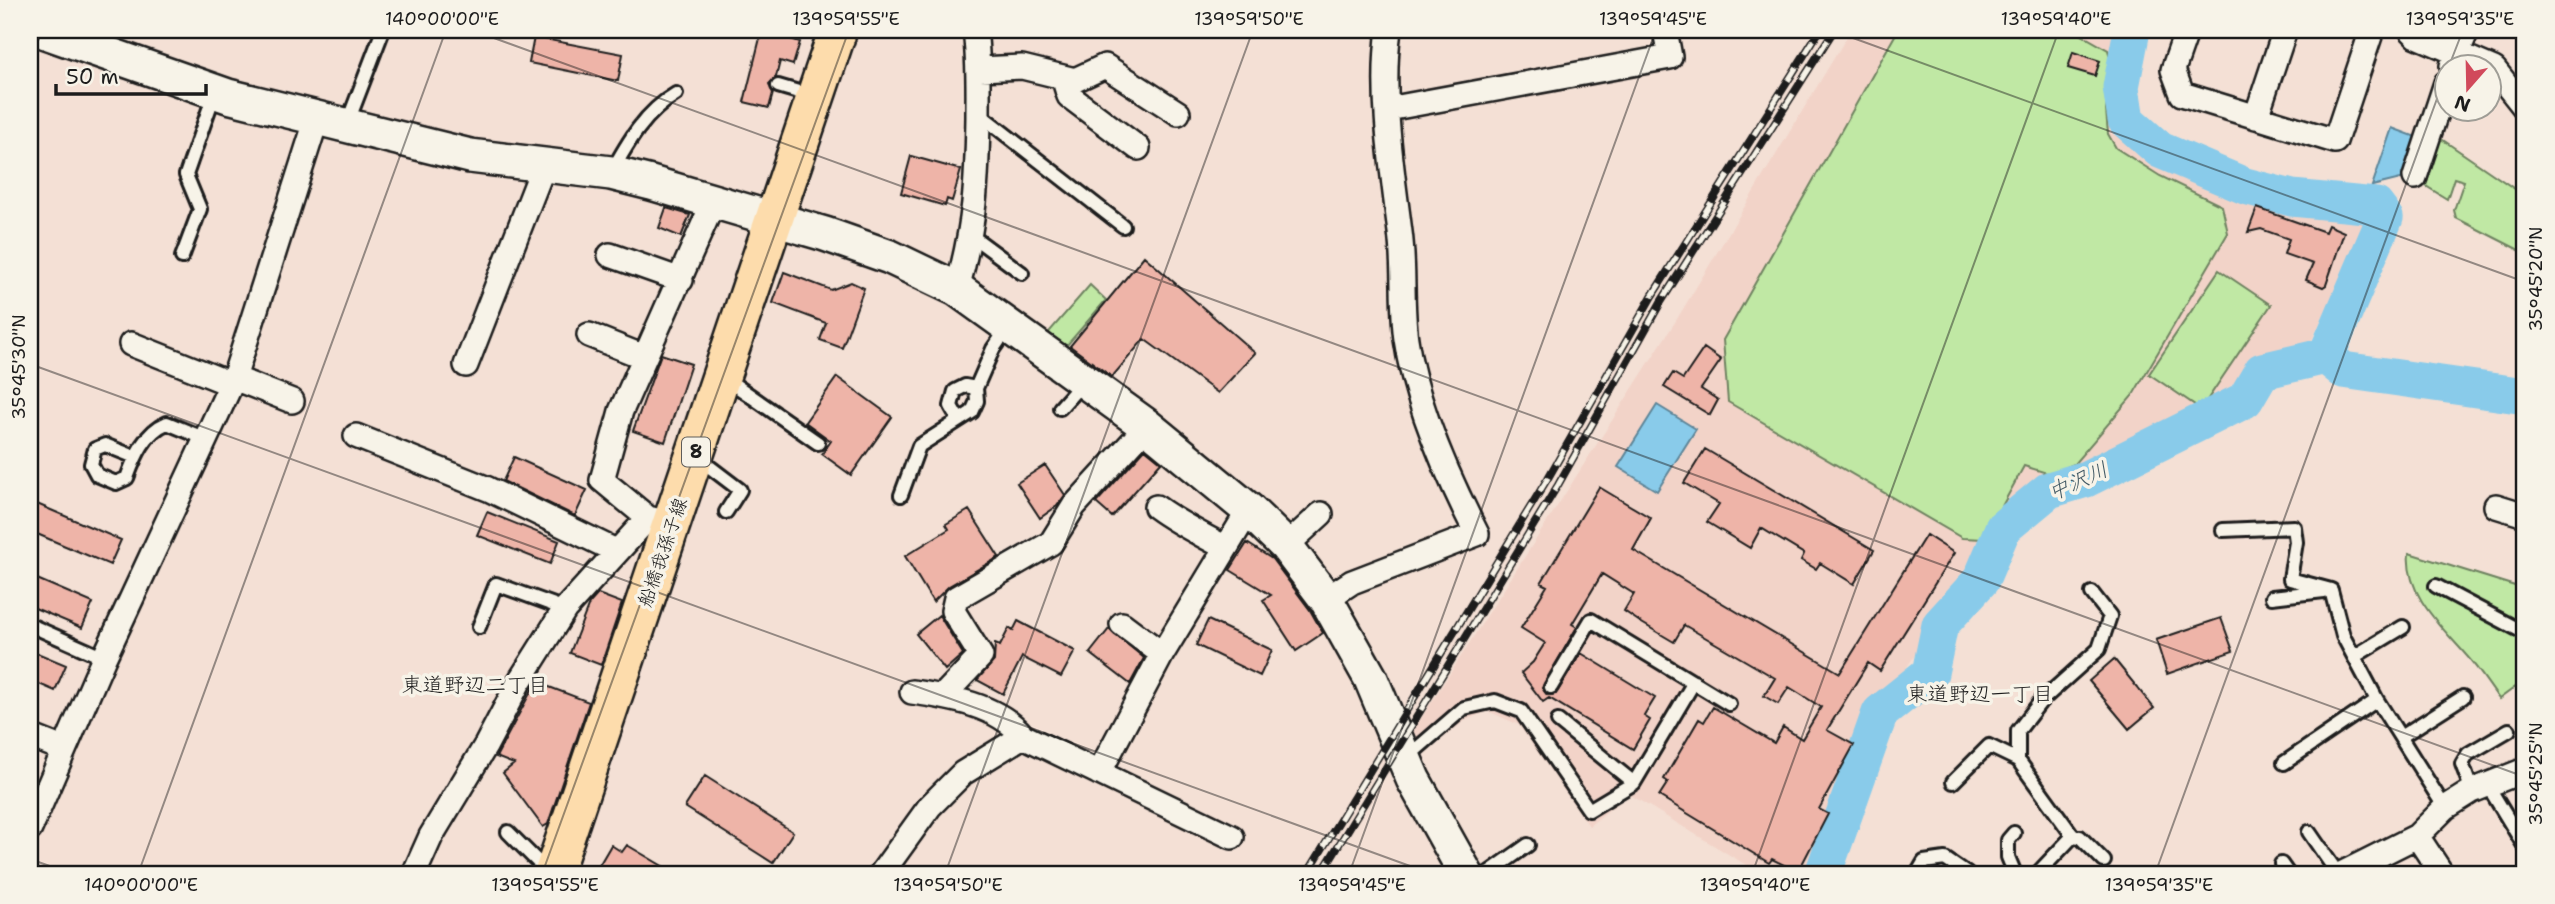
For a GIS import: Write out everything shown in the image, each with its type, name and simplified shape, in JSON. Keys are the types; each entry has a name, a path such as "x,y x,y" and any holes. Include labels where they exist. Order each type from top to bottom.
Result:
{"main road":[{"name":"船橋我孫子線","path":"552,874 659,524 695,456 838,30"}],"street":[{"path":"40,30 216,92 470,156 611,173 714,201 890,257 957,289 1147,426 1249,510 1286,547 1326,599 1371,679 1405,759 1466,874"},
{"path":"957,289 972,236 978,184 977,113 981,69 975,30"},
{"path":"1326,599 1352,582 1477,534 1453,488 1422,399 1406,340 1402,249 1388,109 1389,30"},
{"path":"1388,109 1670,57 1665,30"},
{"path":"2187,30 2173,70 2182,94 2335,141 2372,30"},
{"path":"2256,117 2285,30"},
{"path":"2411,30 2443,52"},
{"path":"2457,52 2467,30"},
{"path":"981,69 1022,67 1075,80 1105,66 1178,113"},
{"path":"1063,77 1069,96 1138,148"},
{"path":"2502,79 2525,108"},
{"path":"30,829 104,657 233,381 332,121"},
{"path":"2416,177 2434,122"},
{"path":"466,365 544,165"},
{"path":"414,874 431,836 486,745 519,682 565,609 616,551 659,524 603,480 621,411 714,201"},
{"path":"610,255 681,280"},
{"path":"589,335 644,357"},
{"path":"131,344 292,401"},
{"path":"943,696 981,656 953,611 956,598 1051,543 1074,506 1147,426"},
{"path":"356,436 488,489 616,551"},
{"path":"1156,506 1183,527 1191,527 1226,548"},
{"path":"2496,506 2525,515"},
{"path":"1099,773 1162,654 1249,510"},
{"path":"1286,547 1321,513"},
{"path":"1122,624 1162,654"},
{"path":"912,692 943,696 983,708 1017,729 1023,736 1232,837"},
{"path":"30,736 63,749"},
{"path":"881,874 930,806 963,773 1023,736"},
{"path":"2342,874 2417,836 2445,808 2480,788 2525,770"},
{"path":"2417,836 2442,874"}],"lane":[{"path":"332,121 383,30"},
{"path":"778,86 816,97"},
{"path":"182,257 200,209 187,175 216,92"},
{"path":"611,173 627,143 657,105 676,94"},
{"path":"977,113 1123,226"},
{"path":"972,236 1022,273"},
{"path":"901,495 919,446 972,412 977,401 976,388 993,349 1010,326"},
{"path":"722,376 818,443"},
{"path":"1060,408 1085,381"},
{"path":"959,419 950,406 954,391 965,386 976,388"},
{"path":"135,457 154,428 167,423 206,439"},
{"path":"695,456 740,491 726,512"},
{"path":"2222,530 2294,527 2296,542 2290,579 2331,590"},
{"path":"480,626 496,584 565,609"},
{"path":"2436,586 2525,634"},
{"path":"2272,597 2331,590"},
{"path":"2331,590 2343,636 2377,700 2445,808"},
{"path":"2018,760 2018,731 2041,701 2099,649 2110,616 2092,593"},
{"path":"1551,687 1591,620 1729,704"},
{"path":"30,625 104,657"},
{"path":"2355,656 2403,627"},
{"path":"1405,759 1464,708 1495,701 1521,711 1590,810 1634,783 1694,682"},
{"path":"2402,736 2462,696"},
{"path":"2284,762 2377,700"},
{"path":"1558,720 1634,783"},
{"path":"2509,730 2468,754 2462,764 2525,847"},
{"path":"1952,782 1989,746 2018,760 2073,836 2080,837 2104,861"},
{"path":"508,832 552,874"},
{"path":"2309,832 2342,874"},
{"path":"2014,833 2008,839 2008,857 2015,874"},
{"path":"2040,873 2073,836"},
{"path":"1487,874 1528,845"},
{"path":"1917,874 1924,862 1945,859 1967,874"}],"shaded area":[{"path":"1851,30 2127,30 2117,86 2126,111 2180,150 2295,191 2372,199 2360,237 2311,342 2256,359 2213,406 2094,464 2027,491 1956,592 1870,724 1837,797 1814,874 1761,874 1629,794 1589,826 1519,725 1488,711 1466,720 1417,758 1408,739 1677,319"}],"green space":[{"path":"1898,30 2073,30 2108,50 2112,65 2106,110 2108,134 2116,148 2160,176 2222,206 2228,233 2133,395 2074,464 2050,474 2024,466 1984,539 1962,538 1728,402 1723,340"},
{"path":"2440,138 2525,196 2525,253 2456,218 2454,210 2464,181 2454,178 2447,199 2426,186"},
{"path":"2219,270 2271,305 2201,409 2149,374"},
{"path":"1090,285 1106,300 1061,352 1043,339"},
{"path":"2409,553 2518,587 2525,593 2525,680 2499,699 2419,596 2409,568"}],"water":[{"path":"2392,128 2419,138 2405,178 2372,186"},
{"path":"1657,405 1696,429 1657,491 1618,467"}],"building":[{"path":"772,33 800,42 793,65 780,61 776,77 769,84 773,93 769,108 744,102 761,34 771,37"},
{"path":"534,37 623,54 618,81 529,63"},
{"path":"2073,52 2100,61 2095,76 2068,68"},
{"path":"911,156 961,170 952,201 947,199 945,206 901,193"},
{"path":"666,208 690,215 681,237 659,228"},
{"path":"2257,208 2325,232 2328,225 2344,232 2326,285 2323,287 2306,280 2313,264 2284,254 2289,239 2261,229 2248,232"},
{"path":"1144,256 1255,353 1218,393 1144,339 1112,377 1070,346"},
{"path":"784,272 831,290 851,282 864,288 842,348 820,340 826,323 773,303"},
{"path":"1704,348 1721,360 1701,389 1718,400 1710,415 1664,387 1673,373 1683,379"},
{"path":"661,354 691,364 665,442 633,431"},
{"path":"837,377 892,417 851,475 822,454 831,441 805,422"},
{"path":"1145,449 1161,462 1112,517 1096,503"},
{"path":"1705,449 1874,550 1854,584 1820,563 1816,569 1801,560 1804,554 1761,528 1750,548 1707,522 1719,504 1684,483"},
{"path":"514,457 587,490 575,516 503,481"},
{"path":"1045,465 1065,495 1057,506 1040,518 1017,483"},
{"path":"1599,487 1651,518 1633,550 1840,673 1926,535 1954,553 1880,671 1868,663 1827,730 1854,745 1819,809 1828,814 1798,872 1772,859 1769,863 1659,796 1668,782 1664,779 1699,719 1704,722 1713,707 1774,743 1783,727 1802,739 1821,707 1789,687 1778,704 1764,696 1775,678 1684,625 1674,642 1640,622 1624,611 1634,594 1602,574 1572,624 1577,627 1542,688 1547,695 1556,694 1581,653 1655,698 1644,716 1650,720 1633,749 1549,698 1543,702 1521,673 1533,662 1545,643 1521,628 1547,586 1541,583"},
{"path":"30,501 121,540 110,565 30,531"},
{"path":"969,510 999,557 949,586 933,602 905,556 949,529 946,524"},
{"path":"487,512 559,541 550,564 477,535"},
{"path":"1247,543 1272,559 1310,610 1323,633 1296,651 1263,600 1271,595 1230,570"},
{"path":"30,576 93,603 82,628 30,606"},
{"path":"598,594 622,603 601,665 570,653 589,604"},
{"path":"939,615 963,654 945,670 916,634"},
{"path":"2221,618 2233,651 2167,674 2156,640"},
{"path":"1208,620 1272,650 1260,676 1196,645"},
{"path":"1018,621 1075,651 1061,677 1022,657 1003,694 977,680 994,661 995,644 1000,646 1009,628 1013,631"},
{"path":"1109,629 1144,658 1130,684 1090,653"},
{"path":"30,650 66,665 55,691 30,680"},
{"path":"2114,659 2154,708 2129,729 2089,681"},
{"path":"536,682 589,702 548,824 543,827 503,773 514,764 496,757"},
{"path":"705,776 793,832 773,863 685,807"},
{"path":"611,845 622,852 627,845 676,874 594,874"}],"waterway":[{"path":"2132,30 2121,87 2126,120 2160,150 2245,186 2292,198 2376,206 2385,218 2326,356"},
{"name":"中沢川","path":"1823,874 1880,713 1930,673 1940,625 1981,580 2003,528 2049,490 2086,479 2245,400 2262,371 2326,356 2343,370 2525,396"}],"railway":[{"path":"1307,874 1548,478 1652,296 1820,30"},
{"path":"1321,874 1558,485 1661,302 1834,30"}],"district":[{"name":"東道野辺二丁目","path":"475,685"},
{"name":"東道野辺一丁目","path":"1980,694"}]}
